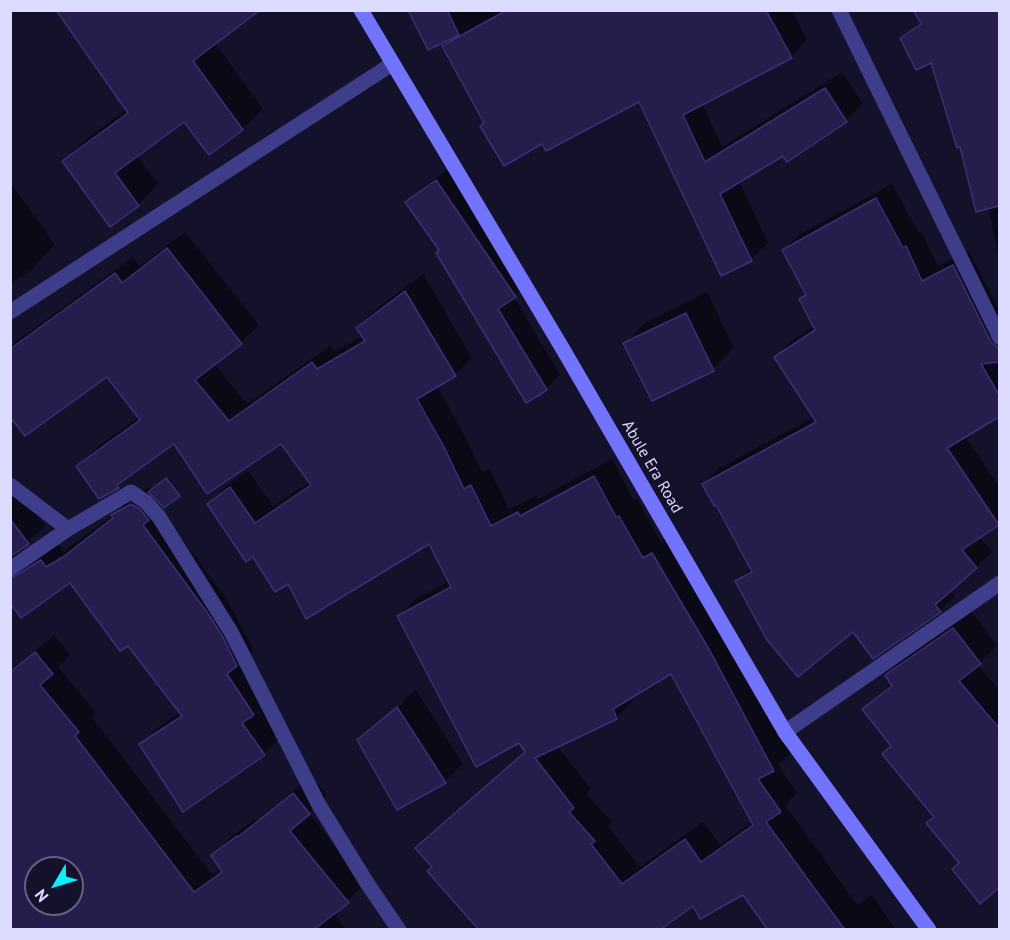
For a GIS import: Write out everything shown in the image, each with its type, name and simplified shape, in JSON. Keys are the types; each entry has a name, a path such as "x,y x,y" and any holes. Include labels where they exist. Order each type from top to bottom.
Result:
{"street":[{"name":"Abule Era Road","path":"361,10 564,351 785,732 928,930"},
{"path":"838,10 999,338"},
{"path":"10,312 392,64"},
{"path":"10,485 68,529"},
{"path":"10,569 68,529 131,492 147,502 159,517 231,632 320,805 367,883 399,930"},
{"path":"785,732 999,583"}],"building":[{"path":"56,10 260,10 193,61 243,130 209,155 184,122 115,173 139,206 110,227 62,161 128,113"},
{"path":"408,10 447,10 459,35 428,50"},
{"path":"507,10 766,10 792,58 683,115 705,162 825,88 847,122 787,162 783,156 720,194 752,261 721,276 639,102 546,151 542,144 504,166 480,126 484,123 442,46"},
{"path":"913,10 999,10 999,206 976,212 960,147 957,148 931,63 916,70 900,38 921,24"},
{"path":"436,180 516,297 498,309 547,390 526,403 436,253 439,250 405,202"},
{"path":"876,198 903,248 906,246 922,281 953,265 991,342 999,349 999,362 981,364 999,395 999,417 947,448 999,525 962,550 977,568 935,605 941,612 873,659 853,632 798,677 767,640 735,581 752,572 702,484 816,422 774,357 815,330 799,299 806,295 782,250"},
{"path":"167,248 242,344 195,380 229,421 312,362 317,369 365,341 356,328 405,291 456,376 417,399 464,489 471,485 491,526 518,512 520,516 594,476 616,517 619,516 643,558 652,553 710,651 774,771 758,779 781,812 766,822 845,930 768,930 743,895 700,919 693,906 660,930 479,930 427,871 432,867 415,848 525,752 519,743 476,767 397,616 451,587 429,544 306,619 288,584 275,592 253,557 246,562 207,504 230,487 255,523 311,485 281,444 207,494 174,444 117,485 119,488 99,499 76,466 140,420 107,377 25,436 10,417 10,349 115,273 122,283","holes":["671,674 753,825 701,862 685,839 622,884 591,844 595,841 569,812 574,808 535,758 617,719 613,709"]},
{"path":"686,313 714,371 652,401 623,343"},
{"path":"166,478 180,496 164,508 148,492"},
{"path":"131,504 140,509 149,520 143,525 223,637 237,666 227,674 254,715 242,723 265,755 183,812 139,744 182,716 128,646 120,651 70,583 21,618 10,603 10,579 41,560 46,567 63,557 113,518 111,515"},
{"path":"10,519 29,544 10,557"},
{"path":"953,628 981,664 959,681 999,728 999,888 980,904 952,869 959,863 926,823 934,817 882,754 891,746 862,709 892,686 885,675"},
{"path":"35,652 53,674 40,685 79,732 75,736 194,892 222,872 211,855 238,837 293,793 310,814 290,831 349,903 313,930 10,930 10,672"},
{"path":"397,707 446,783 397,810 357,740"}]}
